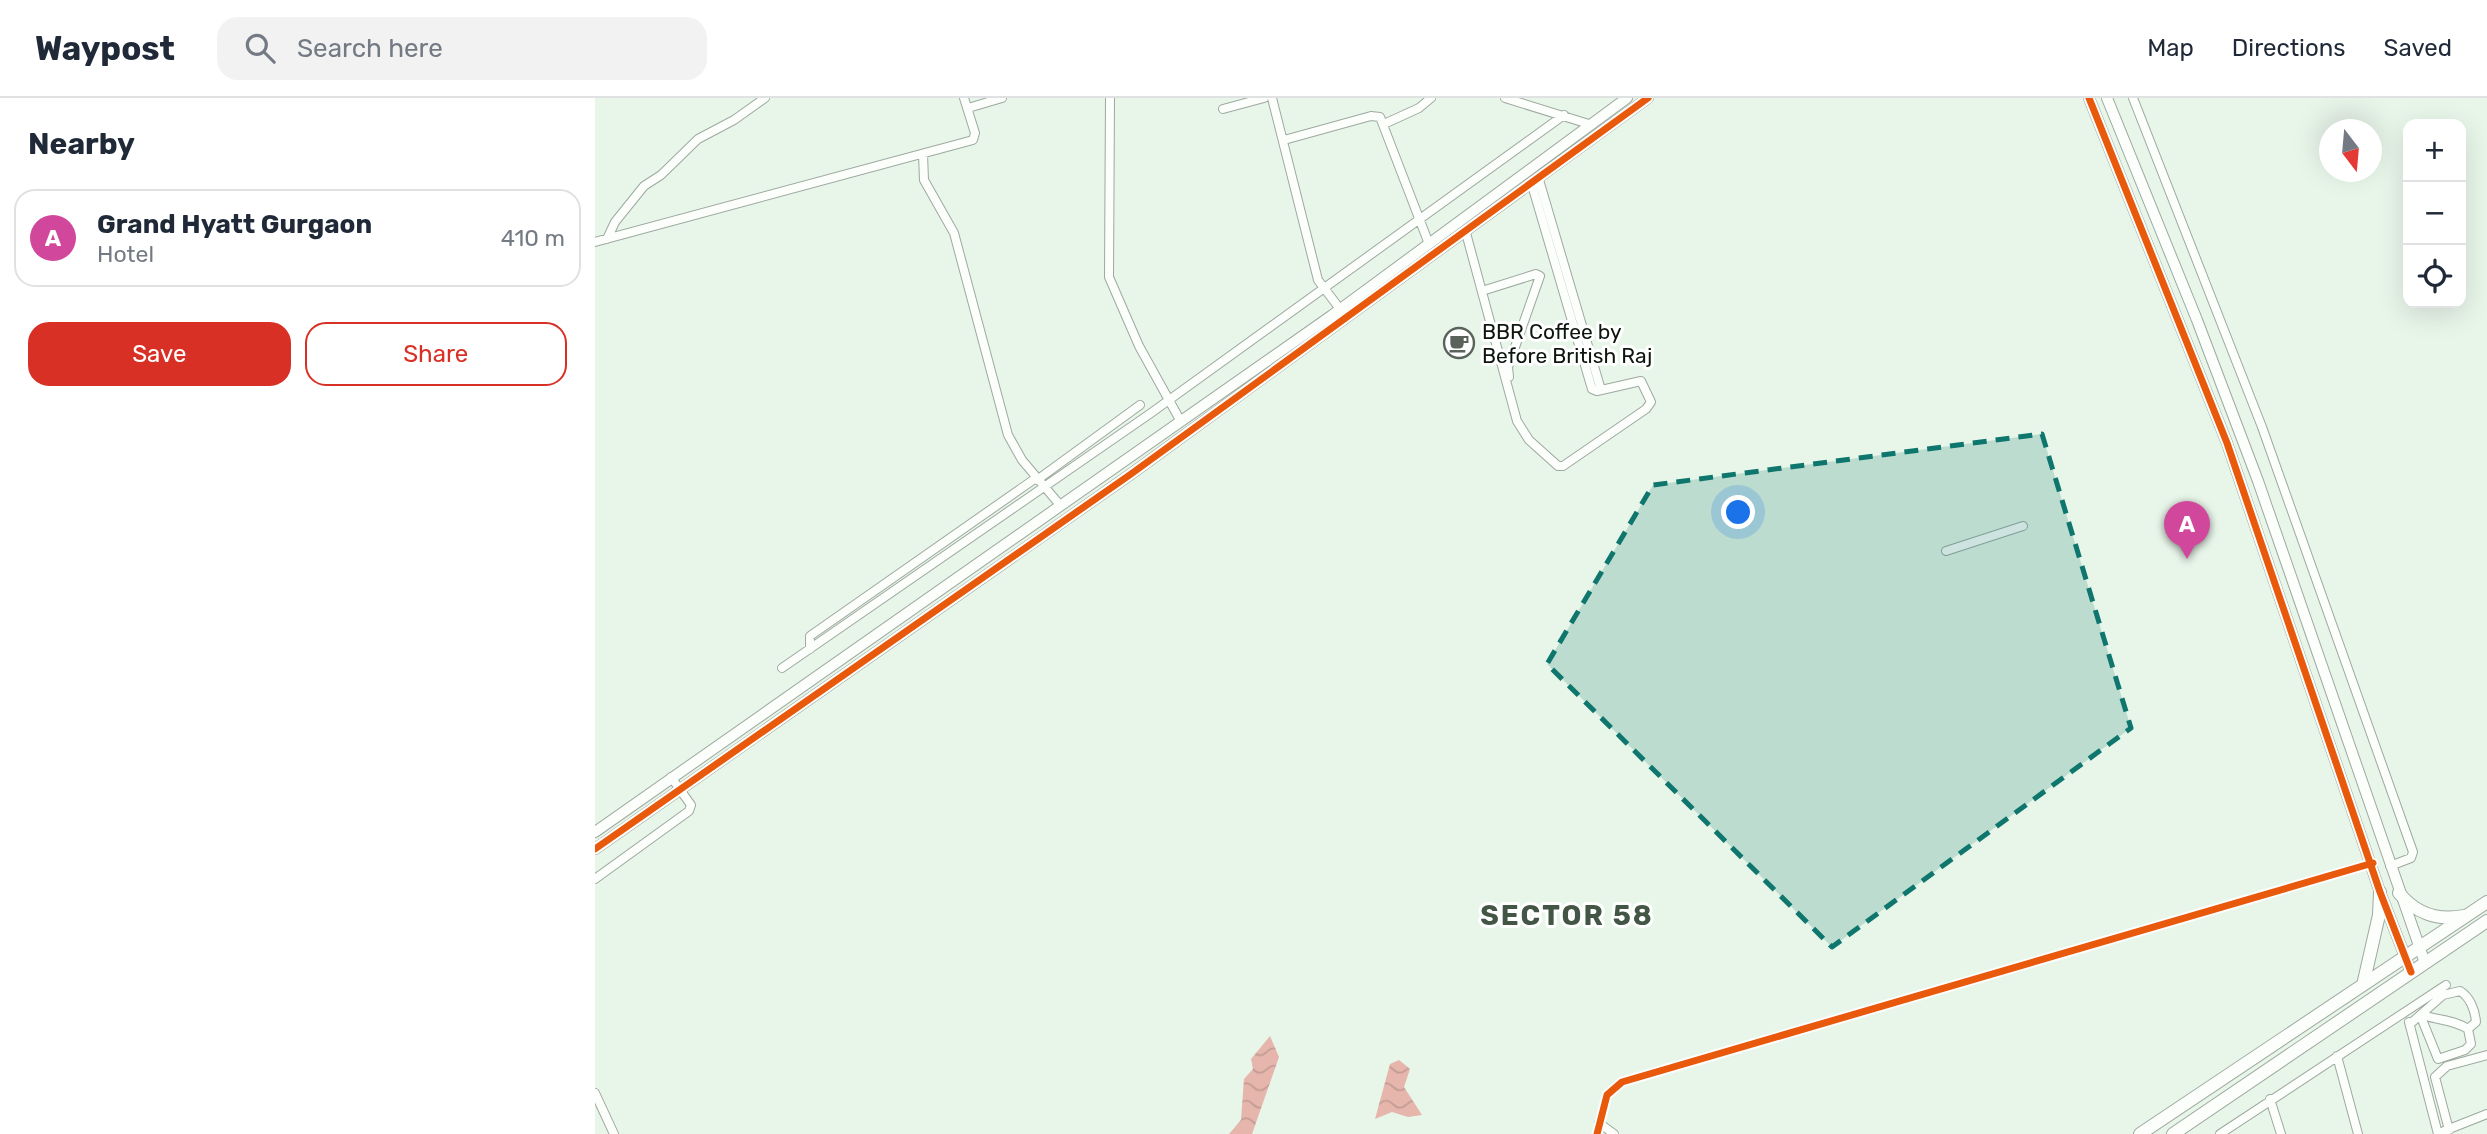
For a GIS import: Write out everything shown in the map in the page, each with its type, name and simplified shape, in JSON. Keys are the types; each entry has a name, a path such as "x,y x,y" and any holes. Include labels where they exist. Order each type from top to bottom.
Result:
{"main road":[{"path":"2363,985 2379,915 2380,892"},
{"path":"2399,893 2407,903 2429,914 2453,918 2467,915"},
{"path":"2140,1134 2487,902"},
{"path":"2173,1134 2487,921"}],"street":[{"path":"607,239 615,222 644,186 661,175 695,142 734,120 765,98"},
{"path":"595,242 974,139 964,98"},
{"path":"968,108 1002,98"},
{"path":"1110,98 1109,277 1113,292 1180,420"},
{"path":"1223,109 1264,98"},
{"path":"1272,98 1318,280 1340,309"},
{"path":"1384,124 1419,108 1430,98"},
{"path":"1505,98 1593,125 1602,133"},
{"path":"595,832 1340,309 1627,98"},
{"path":"595,849 1142,467 1648,98"},
{"path":"2089,98 2227,443 2373,863 2380,892 2411,972"},
{"path":"2107,98 2236,422 2425,963"},
{"path":"2133,98 2262,427 2413,852 2411,858 2390,866"},
{"path":"782,668 1168,401 1564,115"},
{"path":"1284,140 1371,116 1380,117 1429,244"},
{"path":"923,154 923,180 954,233 1008,435 1037,479 1060,505"},
{"path":"1466,233 1521,428 1529,440 1560,467 1650,405 1645,384 1641,381 1601,390 1592,389 1583,345 1535,183"},
{"path":"1482,290 1536,274 1541,279 1508,366 1507,382"},
{"path":"810,649 810,636 1140,405"},
{"path":"1946,551 2023,526"},
{"path":"797,689 807,701"},
{"path":"595,879 689,811 691,805 671,777"},
{"path":"2351,800 2367,794"},
{"path":"1597,1134 1607,1095 1622,1082 2373,863"},
{"path":"2220,1134 2446,985"},
{"path":"2410,1024 2443,995 2460,990 2466,994 2475,1014 2476,1022 2468,1029"},
{"path":"2407,1013 2438,1134 2486,1118"},
{"path":"2422,1016 2438,1020 2448,1018 2468,1029 2471,1044 2465,1050 2438,1059 2422,1016"},
{"path":"2449,1130 2435,1077 2447,1066 2487,1055"},
{"path":"2337,1056 2358,1134"},
{"path":"595,1093 614,1134"},
{"path":"2270,1099 2281,1134"},
{"path":"1599,1123 1613,1134"}],"highlighted area":[{"path":"2042,434 2131,728 1832,947 1547,664 1653,485"}],"water":[{"path":"1270,1036 1279,1057 1252,1134 1229,1134 1241,1120 1244,1079 1253,1069 1251,1059"},
{"path":"1399,1060 1410,1069 1404,1087 1422,1115 1408,1117 1392,1112 1375,1119 1390,1064"}],"cycle path":[{"path":"595,849 1131,474 1648,98"},
{"path":"2089,98 2227,443 2380,892 2411,972"},
{"path":"1597,1134 1607,1095 1622,1082 2373,863"}],"place":[{"name":"BBR Coffee by Before British Raj","path":"1459,343"},
{"name":"Grand Hyatt Gurgaon","path":"2187,559"}],"district":[{"name":"SECTOR 58","path":"1567,915"}]}
